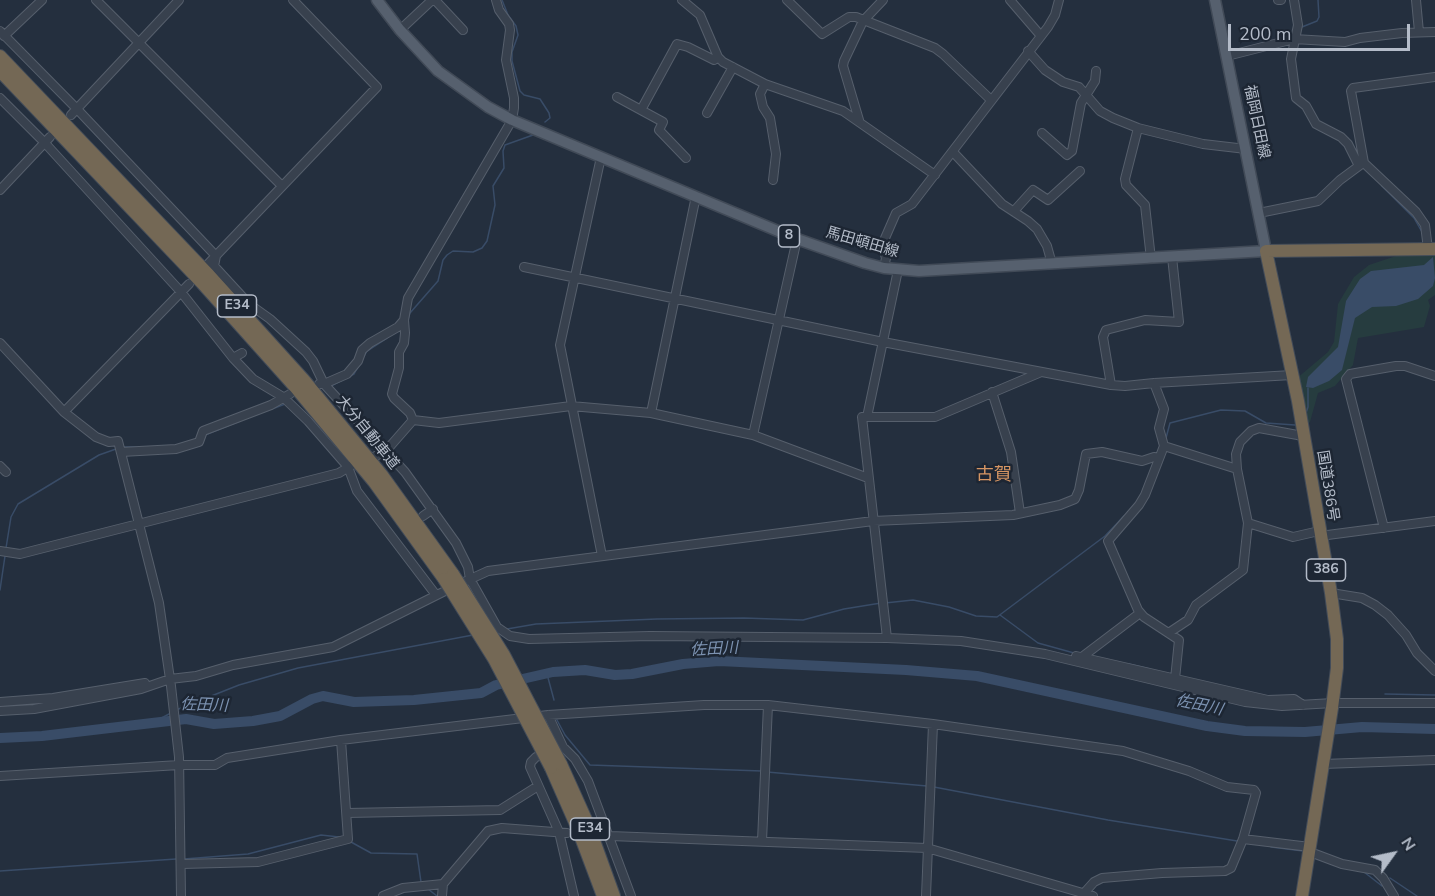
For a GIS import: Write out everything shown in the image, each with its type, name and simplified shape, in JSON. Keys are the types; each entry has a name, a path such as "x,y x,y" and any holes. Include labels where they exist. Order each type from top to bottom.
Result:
{"highway":[{"name":"大分自動車道","path":"0,56 209,275 304,380 382,475 449,576 588,824 614,896"},
{"name":"大分自動車道","path":"0,70 202,283 296,387 449,576"},
{"path":"1266,251 1432,249"},
{"name":"国道386号","path":"1266,251 1298,401 1337,639 1337,668 1332,706 1302,896"},
{"name":"大分自動車道","path":"556,766 603,896"}],"main road":[{"name":"馬田頓田線","path":"377,0 400,30 438,70 488,107 512,120 797,239 884,268 938,271 1266,251"},
{"name":"福岡日田線","path":"1215,0 1266,251"}],"street":[{"path":"42,0 2,33 74,112 216,256"},
{"path":"96,0 282,186"},
{"path":"74,112 179,0"},
{"path":"208,264 377,87 293,0"},
{"path":"400,30 434,0 464,30"},
{"path":"413,420 410,413 394,399 392,394 399,368 399,352 404,343 408,298 512,120 514,98 506,60 510,30 496,0"},
{"path":"682,0 700,15 718,57 765,84 843,111 935,175"},
{"path":"787,0 822,34 849,17 856,17 935,48 991,100"},
{"path":"859,121 843,66 863,21 883,0"},
{"path":"1010,0 1041,36"},
{"path":"884,268 886,258 882,246 896,213 912,204 953,152 1041,36 1055,15 1059,0"},
{"path":"1294,0 1298,25 1297,39 1291,59 1296,98 1306,106 1316,124 1341,137 1361,164 1422,220 1432,249"},
{"path":"1416,0 1419,32"},
{"path":"1227,56 1297,39 1345,42 1360,38 1435,32"},
{"path":"641,110 677,44 714,60 718,57"},
{"path":"1029,51 1046,70 1063,82 1079,87 1100,111 1138,128 1203,144 1246,149"},
{"path":"707,113 733,67"},
{"path":"1042,133 1067,155 1072,152 1081,103 1095,81 1096,71"},
{"path":"1361,164 1351,91 1353,88 1435,77"},
{"path":"765,84 760,94 763,107 770,118 776,154 773,180"},
{"path":"617,97 663,122 658,130 686,158"},
{"path":"0,98 47,139 181,292 232,358 253,379 288,399 350,466 357,491 396,535 436,595"},
{"path":"1138,128 1125,179 1126,185 1144,206 1151,259"},
{"path":"0,189 47,139"},
{"path":"953,152 1002,204 1037,229 1047,246 1052,264"},
{"path":"601,157 560,345 602,556"},
{"path":"1259,213 1318,201 1361,164"},
{"path":"1014,211 1033,190 1048,201 1080,171"},
{"path":"651,413 696,196"},
{"path":"753,435 797,239"},
{"path":"216,256 214,266 249,304 270,319 306,352 313,361 324,386 405,472 456,543 468,567 470,579 497,627 510,636 521,639 650,636 887,638 961,641 1039,653 1245,702 1282,706 1435,703"},
{"path":"1111,385 1103,337 1106,330 1145,320 1179,322 1172,257"},
{"path":"524,267 883,342 1111,385 1292,375"},
{"path":"867,417 898,270"},
{"path":"64,412 189,284"},
{"path":"324,386 347,374 358,362 362,350 370,343 404,323"},
{"path":"0,343 64,412 96,437 109,442 118,441 159,603 170,681 179,761 181,896"},
{"path":"232,358 242,352"},
{"path":"1384,528 1346,379 1350,374 1396,366 1405,366 1435,376"},
{"path":"887,638 862,417 935,417 1039,373"},
{"path":"1154,383 1164,409 1159,428 1164,446 1139,505 1108,541 1140,613 1179,640 1175,676"},
{"path":"992,392 1011,452 1020,513"},
{"path":"120,448 176,449 199,442 203,431 288,399"},
{"path":"413,420 439,423 571,406 651,413 753,435 868,478"},
{"path":"373,457 385,452 413,420"},
{"path":"1170,632 1188,620 1196,605 1243,570 1248,523 1237,469 1237,447 1240,442 1255,429 1303,434"},
{"path":"1164,446 1237,469"},
{"path":"0,702 52,698 170,681 233,665 333,646 488,571 873,521 1020,513 1060,505 1075,499 1086,454 1102,452 1142,461 1160,459"},
{"path":"3,552 20,554 140,525 339,473 350,466"},
{"path":"423,516 433,509"},
{"path":"1248,523 1293,537 1384,528 1435,520"},
{"path":"1331,593 1362,598 1375,604 1396,623 1417,653 1435,671"},
{"path":"1085,656 1140,613"},
{"path":"1039,653 1052,652 1085,656 1268,700 1294,699 1303,705"},
{"path":"0,711 34,709 141,689 170,681"},
{"path":"105,696 118,687"},
{"path":"0,776 179,761 215,765 227,758 341,740 548,715 704,705 768,705 933,724 1123,751 1189,771 1227,787 1254,790 1256,793 1242,841 1231,868 1225,871 1102,878 1094,882 1089,894 927,848 610,836 600,833"},
{"path":"762,841 768,705"},
{"path":"548,715 563,747 583,770 631,896"},
{"path":"926,896 933,724"},
{"path":"182,864 258,862 348,839 341,740"},
{"path":"563,747 536,757 530,767 563,832 574,896"},
{"path":"1323,764 1435,760"},
{"path":"347,813 500,810 538,786"},
{"path":"442,896 443,884 488,831 502,828 563,832"},
{"path":"1242,841 1310,850 1342,864 1375,870 1394,896"},
{"path":"383,896 403,888 443,884"}],"green space":[{"path":"1435,250 1435,295 1428,300 1430,306 1424,327 1358,338 1353,365 1335,386 1318,393 1310,422 1305,426 1296,379 1328,352 1334,342 1338,304 1354,277 1369,265 1396,256 1399,251"}],"water":[{"path":"1433,257 1435,278 1433,286 1418,299 1396,306 1372,307 1355,318 1342,370 1329,381 1313,388 1306,387 1308,377 1338,347 1346,301 1360,279 1371,271 1424,265"}],"waterway":[{"path":"502,0 508,15 516,26 518,35 512,52 512,61 520,91 524,95 540,99 549,113 550,118 545,122"},
{"path":"1302,27 1317,21 1319,17 1318,0"},
{"path":"407,322 410,313 438,281 443,260 447,255 453,251 473,252 482,248 487,241 495,205 493,186 504,168 505,145 533,135"},
{"path":"1382,186 1414,218 1422,232"},
{"path":"331,386 354,374 367,351 387,338"},
{"path":"1306,413 1308,388"},
{"path":"272,409 285,404"},
{"path":"1166,438 1170,423 1221,410 1245,411 1266,423 1295,425 1297,423"},
{"path":"205,435 240,421"},
{"path":"124,447 143,447"},
{"path":"6,548 11,517 18,504 99,455 116,449"},
{"path":"885,603 913,600 949,607 976,616 997,617 1105,536 1124,516"},
{"path":"0,590 5,556"},
{"path":"507,629 536,624 657,619 803,620 844,609 881,603"},
{"path":"1000,615 1038,643 1074,653"},
{"path":"176,710 239,685 298,668 473,635"},
{"name":"佐田川","path":"0,738 42,736 186,719 214,724 253,721 280,716 312,699 323,696 354,702 414,700 481,693 496,685 553,672 585,670 615,675 632,674 683,664 719,661 906,670 977,676 1207,726 1245,731 1305,732 1362,727 1435,729"},
{"path":"1129,664 1150,669"},
{"path":"547,674 554,700"},
{"path":"1385,694 1435,695"},
{"name":"佐田川","path":"154,722 169,714"},
{"path":"557,720 565,735 590,765 762,771"},
{"path":"767,772 927,786"},
{"path":"934,787 1108,820 1237,841"},
{"path":"184,859 248,854 321,835 339,837"},
{"path":"351,842 371,853 417,854 421,882"},
{"path":"1271,847 1303,851"},
{"path":"0,871 176,859"},
{"path":"1364,872 1382,886"},
{"path":"1390,878 1417,896"},
{"path":"428,889 437,896"}],"district":[{"name":"古賀","path":"994,476"}]}
